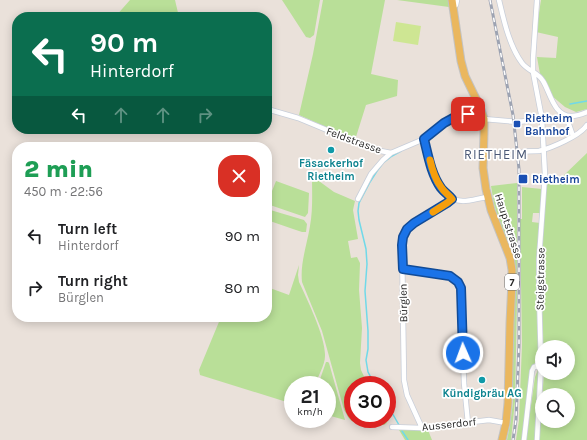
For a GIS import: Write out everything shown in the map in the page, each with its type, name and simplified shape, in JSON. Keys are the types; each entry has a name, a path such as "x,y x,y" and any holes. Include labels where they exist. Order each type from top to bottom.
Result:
{"main road":[{"name":"Hauptstrasse","path":"452,3 461,61 465,76 483,115 483,168 488,197 495,220 510,258 512,270 509,375 506,423 502,440"}],"street":[{"path":"452,3 456,6 457,0"},
{"path":"499,0 504,23 515,51 522,63 527,68 539,75 543,80 557,109 566,116 576,116 587,112"},
{"name":"Steigstrasse","path":"537,0 533,72 542,119 545,175 539,259 538,292 540,340"},
{"name":"Feldstrasse","path":"272,110 298,118 376,150 391,153 424,139 444,123 455,117 483,115 523,122 542,119"},
{"path":"566,116 573,136"},
{"path":"523,152 539,151 551,147 580,132 587,126"},
{"path":"424,139 434,174 441,188 452,199 461,201 488,197"},
{"path":"358,199 371,174 391,153"},
{"name":"Bürglen","path":"422,428 407,395 404,380 403,237 407,229 414,223 452,199"},
{"path":"403,269 450,276 458,282 461,288 464,383 468,423"},
{"path":"524,440 532,371 535,367"},
{"name":"Steigstrasse","path":"537,440 540,380"},
{"name":"Ausserdorf","path":"396,427 422,428 489,420 506,423"}],"green space":[{"path":"130,0 175,0 178,12 119,12"},
{"path":"282,0 320,0 314,35 310,38 306,37"},
{"path":"323,0 385,0 371,74 398,80 397,96 366,105 355,140 299,115 313,54"},
{"path":"397,0 448,0 449,7"},
{"path":"541,0 587,0 587,109 576,112 565,107 552,96 540,74 537,57 556,58 558,37 536,32"},
{"path":"396,22 421,26 418,45 393,41"},
{"path":"587,153 587,440 539,440 540,428 575,428 575,388 543,388 543,380 575,380 575,340 543,340 541,292 542,251 547,179 562,177"},
{"path":"312,176 334,192 355,201 353,210 358,239 348,241 351,258 357,257 360,263 359,290 362,328 360,363 364,376 344,376 344,410 336,381 336,376 335,376 322,331 302,282 303,261 312,214"},
{"path":"276,181 309,193 308,213 305,217 272,206 272,191"},
{"path":"517,183 515,401 511,440 507,440 513,402 512,347 515,272 494,204 491,186"},
{"path":"522,187 542,189 541,213 533,213 532,222 540,223 539,340 535,340 535,363 522,440 516,440 519,420 522,345 520,219 522,219"},
{"path":"272,210 304,220 307,224 306,232 272,222"},
{"path":"299,265 299,282 315,319 322,339 325,356 319,376 284,376 284,401 200,375 199,370 219,322 272,322 272,289 289,295"},
{"path":"326,362 328,362 333,376 321,376"},
{"path":"535,377 535,380 538,380 538,388 535,388 536,440 526,440"},
{"path":"336,388 344,416 344,420 336,418"},
{"path":"399,430 428,430 432,440 405,440"}],"waterway":[{"path":"570,104 587,101"},
{"path":"432,138 443,127 454,120"},
{"path":"370,376 366,360 368,349 365,291 367,264 366,249 359,220 359,203 370,182 383,163 401,151"},
{"path":"396,420 399,425"},
{"path":"402,431 408,440"}],"railway":[{"path":"490,0 513,115 519,169 519,345 516,420 513,440"}],"slow traffic":[{"path":"430,160 434,174 441,188 452,199 433,212"}],"place":[{"name":"Rietheim Bahnhof","path":"517,124"},
{"name":"Fäsackerhof Rietheim","path":"331,150"},
{"name":"Rietheim","path":"523,179"},
{"name":"Kündigbräu AG","path":"482,380"}],"district":[{"name":"RIETHEIM","path":"496,154"}],"route":[{"path":"463,353 461,288 458,282 450,276 403,269 402,245 403,237 407,229 452,199 441,188 434,174 424,139 444,123 455,117 468,114"}]}
